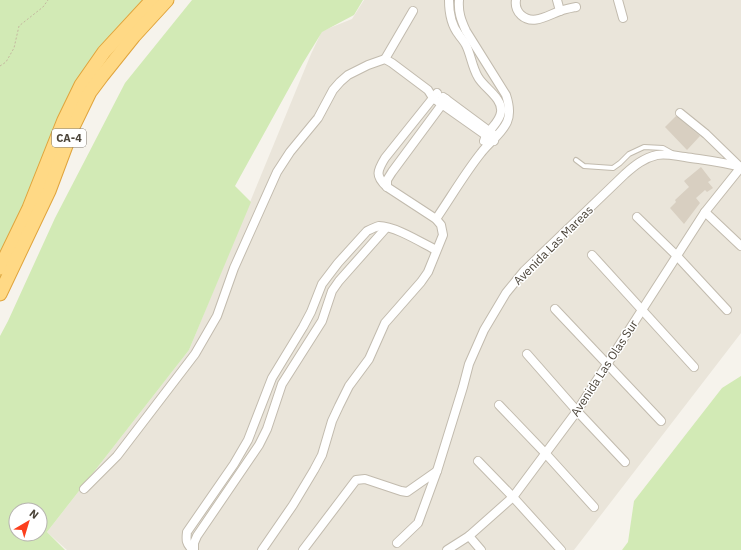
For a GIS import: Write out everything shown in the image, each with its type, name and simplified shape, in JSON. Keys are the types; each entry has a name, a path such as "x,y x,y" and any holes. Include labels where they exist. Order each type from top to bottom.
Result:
{"highway":[{"name":"CA-4","path":"0,268 29,208 64,120 81,85 104,52 152,0"},
{"name":"CA-4","path":"0,294 49,191 74,127 90,92 134,36 167,0"}],"street":[{"path":"449,0 451,22 465,43 476,73 501,105 502,112 499,119 487,134 482,152"},
{"path":"436,219 482,152 495,139 507,122 510,113 506,95 466,31 458,10 459,0"},
{"path":"516,0 516,8 519,14 536,20 576,7"},
{"path":"558,0 560,11"},
{"path":"618,0 623,18"},
{"path":"84,489 117,456 195,354 217,316 234,268 277,172 290,152 318,118 333,90 340,82 348,75 368,65 386,59 413,12"},
{"path":"386,59 495,139"},
{"path":"262,550 294,505 317,465 322,455 332,421 339,406 350,386 369,360 385,323 428,272 443,235 441,224 436,219 387,187 381,181 378,174 379,168 394,146 435,96"},
{"path":"387,187 387,180 392,172 444,102"},
{"path":"680,113 706,134 741,167"},
{"name":"Avenida Las Mareas","path":"397,543 418,523 437,471 463,387 468,364 484,330 506,293 524,271 638,163 658,154 675,155 741,167"},
{"name":"Avenida Las Olas Sur","path":"447,550 469,536 513,498 577,411 641,309 705,212 741,167"},
{"path":"705,212 741,246"},
{"path":"637,217 676,255 727,310"},
{"path":"193,550 188,546 186,539 187,532 234,464 248,440 272,378 303,327 327,276 367,231 379,226 393,229 436,250"},
{"path":"193,550 197,536 259,445 267,429 282,384 322,320 332,291 386,228"},
{"path":"592,256 694,367"},
{"path":"555,309 661,421"},
{"path":"527,354 577,411 625,462"},
{"path":"272,378 282,384"},
{"path":"499,405 546,454 594,508"},
{"path":"478,461 561,550"},
{"path":"303,550 356,480 365,479 407,492 437,471"},
{"path":"469,536 481,550"}],"lane":[{"path":"576,160 584,166 613,168 629,154 644,147 663,148 675,155"}],"path":[{"path":"0,66 6,62 14,48 19,26 43,7 48,0"}],"shaded area":[{"path":"364,0 741,0 741,333 574,550 67,550 48,533 48,531 189,350 311,54 322,31 352,19"}],"green space":[{"path":"0,0 162,0 115,55 48,170 0,279"},
{"path":"192,0 363,0 354,15 322,32 303,63 235,186 251,202 189,350 48,531 48,502 8,502 8,542 48,542 48,533 65,550 0,550 0,336 55,218 125,83"},
{"path":"741,376 741,550 622,550 628,542 634,501 722,388"}],"building":[{"path":"676,116 700,136 687,150 665,127"},
{"path":"701,167 711,180 708,182 713,188 707,192 705,190 696,198 700,203 684,224 670,208 676,202 675,200 689,187 684,181"}]}
